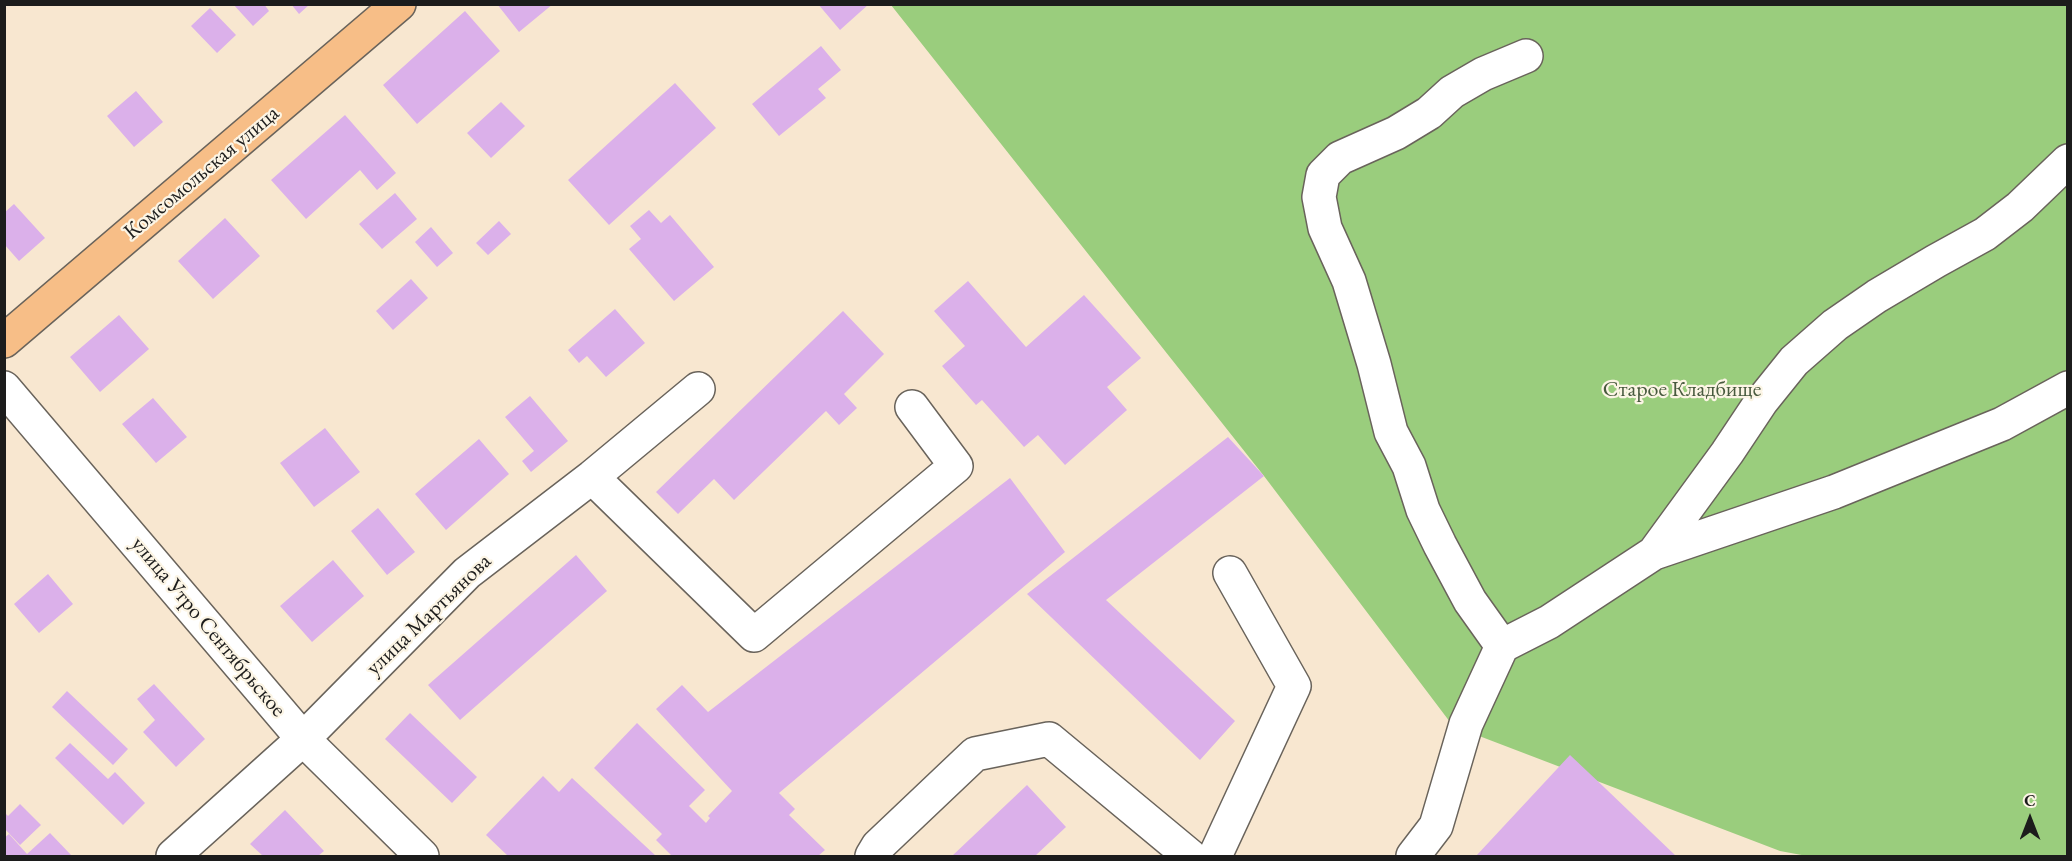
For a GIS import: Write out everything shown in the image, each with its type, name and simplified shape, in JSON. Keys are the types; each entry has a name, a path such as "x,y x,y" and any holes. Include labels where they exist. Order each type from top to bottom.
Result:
{"main road":[{"name":"Комсомольская улица","path":"4,341 399,4"}],"street":[{"path":"1502,646 1470,601 1423,510 1408,466 1391,432 1374,364 1349,281 1325,228 1319,197 1323,175 1340,158 1396,133 1429,113 1452,92 1526,56"},
{"path":"1654,553 1761,402 1794,362 1835,325 1877,296 1985,234 2020,207 2067,161"},
{"name":"улица Утро Сентябрьское","path":"4,388 303,739 422,856"},
{"path":"1413,856 1436,826 1466,724 1502,646 1549,622 1654,553 1834,492 2002,424 2067,388"},
{"name":"улица Мартьянова","path":"173,856 303,739 467,573 592,477 698,389"},
{"path":"592,477 754,635 956,466 912,407"},
{"path":"1215,856 1294,686 1230,573"},
{"path":"872,856 878,846 975,754 1049,739 1190,856"}],"green space":[{"name":"Старое Кладбище","path":"891,5 2067,5 2067,856 1807,856 1780,851 1453,726 1264,476"}],"building":[{"path":"233,4 264,4 269,11 253,26"},
{"path":"291,4 310,4 299,14"},
{"path":"497,4 553,4 519,32"},
{"path":"818,4 869,4 840,30"},
{"path":"210,8 236,35 217,53 191,26"},
{"path":"465,11 500,51 417,124 383,85"},
{"path":"821,46 841,70 818,89 826,98 779,136 752,104"},
{"path":"675,83 716,128 609,225 568,180"},
{"path":"136,91 163,122 134,147 107,116"},
{"path":"501,102 525,126 491,158 467,133"},
{"path":"345,115 396,173 377,190 360,170 306,219 271,180"},
{"path":"395,193 417,219 382,249 359,224"},
{"path":"14,204 45,238 19,261 4,244 4,213"},
{"path":"649,210 661,223 670,215 714,267 674,301 629,249 641,239 630,226"},
{"path":"225,218 260,256 213,299 178,261"},
{"path":"499,221 511,234 488,255 476,243"},
{"path":"431,227 453,253 437,267 415,242"},
{"path":"411,279 428,298 393,330 376,311"},
{"path":"968,281 1026,347 1084,295 1141,358 1107,387 1127,410 1065,465 1038,435 1024,447 982,400 976,405 942,366 965,346 934,311"},
{"path":"615,309 645,343 606,377 587,356 579,363 568,350"},
{"path":"843,311 884,354 844,394 857,408 839,425 826,411 734,500 714,479 678,514 656,492"},
{"path":"119,315 149,349 100,392 70,357"},
{"path":"530,396 568,441 531,472 522,461 534,451 505,417"},
{"path":"153,398 187,437 156,463 122,424"},
{"path":"325,428 360,472 314,507 280,463"},
{"path":"1228,437 1264,476 1106,600 1235,721 1200,760 1027,594"},
{"path":"479,439 509,474 446,530 415,494"},
{"path":"1010,478 1065,552 779,793 795,809 789,815 825,850 818,856 672,856 656,840 662,834 594,768 637,723 705,790 689,806 706,823 710,818 708,816 732,791 656,709 682,685 708,712"},
{"path":"378,508 415,552 387,575 351,531"},
{"path":"576,555 607,591 460,720 428,685"},
{"path":"333,560 364,596 312,642 280,606"},
{"path":"48,574 73,604 39,633 14,604"},
{"path":"154,684 205,739 176,767 143,732 155,720 137,699"},
{"path":"67,691 128,749 113,765 52,707"},
{"path":"410,713 477,777 452,803 385,739"},
{"path":"70,743 108,779 115,772 145,803 123,825 55,758"},
{"path":"1570,755 1606,789 1676,856 1476,856"},
{"path":"543,776 559,792 572,778 656,856 508,856 486,835"},
{"path":"1027,785 1066,827 1035,856 952,856"},
{"path":"20,804 41,825 20,845 4,828 4,812 8,816"},
{"path":"285,810 324,851 318,856 263,856 250,844"},
{"path":"50,833 72,856 4,856 4,838 9,834 27,854"}]}
